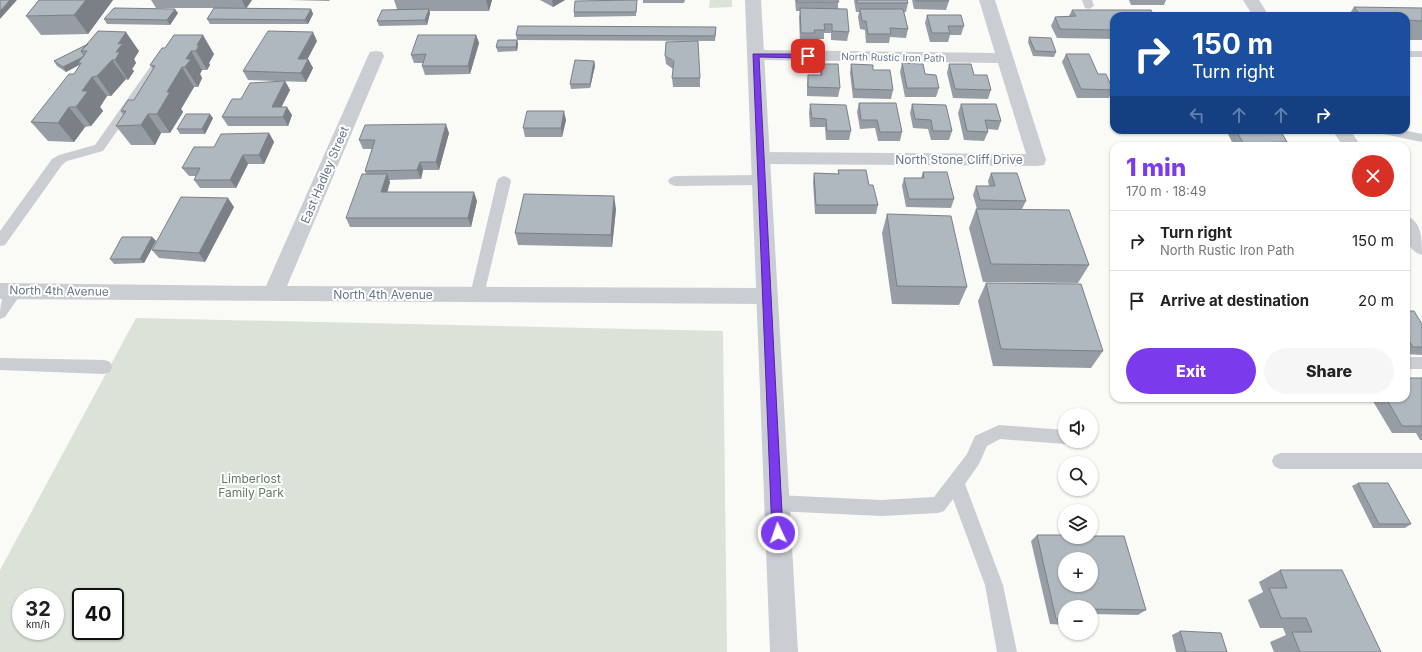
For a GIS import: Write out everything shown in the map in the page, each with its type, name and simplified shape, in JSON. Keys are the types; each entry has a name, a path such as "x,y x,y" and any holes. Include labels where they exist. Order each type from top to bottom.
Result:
{"street":[{"path":"753,0 784,652"},
{"name":"North Stone Cliff Drive","path":"760,158 1037,160 987,0"},
{"path":"1251,0 1258,12"},
{"name":"North Rustic Iron Path","path":"756,55 1005,58"},
{"name":"East Hadley Street","path":"274,294 376,56"},
{"path":"1410,230 1422,246"},
{"name":"North 4th Avenue","path":"8,291 274,294 767,296"}],"lane":[{"path":"1410,54 1422,54"},
{"path":"0,241 57,162 63,158 99,148 162,59"},
{"path":"1402,134 1422,138"},
{"path":"675,181 762,180"},
{"path":"477,295 504,181"},
{"path":"0,313 8,291"},
{"path":"1410,363 1422,363"},
{"path":"0,364 104,367"},
{"path":"776,503 881,508 938,505 973,459 981,441 999,432 1058,436"},
{"path":"1280,461 1422,461"},
{"path":"955,481 994,585 1007,652"}],"green space":[{"path":"710,0 732,0 732,7 709,8"},
{"name":"Limberlost Family Park","path":"136,318 723,331 727,652 0,652 0,570"}],"building":[{"path":"0,0 10,0 0,11"},
{"path":"39,0 86,0 74,15 26,16"},
{"path":"637,0 636,12 574,12 575,1"},
{"path":"797,0 838,0 839,2 797,2"},
{"path":"857,0 907,0 908,3 857,3"},
{"path":"948,0 949,1 916,1"},
{"path":"1354,7 1422,8 1422,21 1410,20 1410,12 1358,12"},
{"path":"114,8 175,9 167,20 104,19"},
{"path":"214,8 311,9 305,20 207,19"},
{"path":"800,8 847,9 849,32 832,31 832,24 824,24 825,30 814,30 815,33 801,33"},
{"path":"429,9 425,20 377,21 382,10"},
{"path":"860,9 903,9 908,29 890,28 891,34 868,34 866,21 862,21"},
{"path":"1072,10 1151,10 1152,12 1110,12 1110,30 1060,29 1055,17 1076,16"},
{"path":"927,15 961,15 964,26 948,26 950,33 932,33"},
{"path":"518,26 716,27 715,36 516,35"},
{"path":"98,31 126,32 118,44 123,43 116,52 120,52 115,60 112,60 97,76 92,77 82,91 88,91 76,107 69,107 58,123 31,122 69,74 74,74 81,63 78,63 87,51 81,51"},
{"path":"268,31 313,32 298,59 308,59 301,73 243,71"},
{"path":"174,35 203,35 197,45 199,45 196,51 191,51 186,59 191,59 185,67 182,67 167,92 170,92 157,114 148,114 141,125 116,126 126,111 121,111 128,100 134,100 155,66 150,65 162,48 165,48"},
{"path":"418,35 476,35 468,66 422,66 426,54 411,55"},
{"path":"1029,37 1051,38 1056,52 1035,51"},
{"path":"498,40 517,40 516,47 496,47"},
{"path":"698,41 700,78 672,78 674,61 665,56 666,42"},
{"path":"88,44 81,51 84,55 83,57 63,67 54,61"},
{"path":"1066,54 1089,54 1098,74 1106,74 1110,83 1110,90 1081,89"},
{"path":"575,60 594,61 590,84 570,84"},
{"path":"902,63 923,64 925,74 936,75 939,88 907,88"},
{"path":"820,64 838,64 840,88 808,87 808,75 822,75"},
{"path":"851,64 873,65 873,70 890,70 893,90 854,89"},
{"path":"949,64 971,64 974,75 987,75 991,90 955,89"},
{"path":"285,81 272,107 287,107 283,117 222,117 232,99 241,99 250,83"},
{"path":"859,103 896,103 902,132 880,132 877,120 861,120"},
{"path":"810,104 846,105 851,131 827,131 826,119 812,118"},
{"path":"912,104 946,105 952,131 933,131 931,120 915,119"},
{"path":"961,104 996,104 1001,121 985,120 988,132 967,131"},
{"path":"527,111 564,111 561,128 523,128"},
{"path":"186,114 210,114 202,129 177,129"},
{"path":"446,124 436,162 420,162 417,170 365,171 375,140 359,140 365,125"},
{"path":"269,133 259,155 243,155 230,180 194,180 200,168 182,168 194,147 214,147 221,134"},
{"path":"1238,134 1282,134 1287,142 1242,142"},
{"path":"838,170 866,170 869,185 873,185 878,205 816,205 814,173 839,174"},
{"path":"923,172 947,172 954,199 909,199 904,178 924,178"},
{"path":"991,173 1017,173 1026,201 980,200 976,186 995,186"},
{"path":"362,174 387,174 381,192 474,192 468,218 346,218"},
{"path":"524,194 614,196 611,235 515,233"},
{"path":"181,197 228,198 199,253 152,250"},
{"path":"976,209 1069,210 1089,265 991,264"},
{"path":"887,214 951,216 967,287 897,286"},
{"path":"122,237 152,237 140,259 110,259"},
{"path":"986,283 1081,284 1103,351 1001,349"},
{"path":"1410,311 1414,311 1422,324 1422,347 1413,347 1410,342"},
{"path":"1410,378 1422,378 1422,426 1402,426 1388,402 1410,402"},
{"path":"1358,483 1388,483 1411,524 1379,524"},
{"path":"1037,535 1058,535 1058,544 1098,544 1098,536 1124,536 1146,610 1098,609 1098,600 1058,600 1058,619 1056,619"},
{"path":"1280,570 1342,570 1381,652 1300,652 1292,632 1312,632 1306,618 1281,618 1269,588 1287,588"},
{"path":"1180,631 1221,633 1227,652 1186,652"}],"route":[{"path":"778,533 756,55 808,56"}]}
